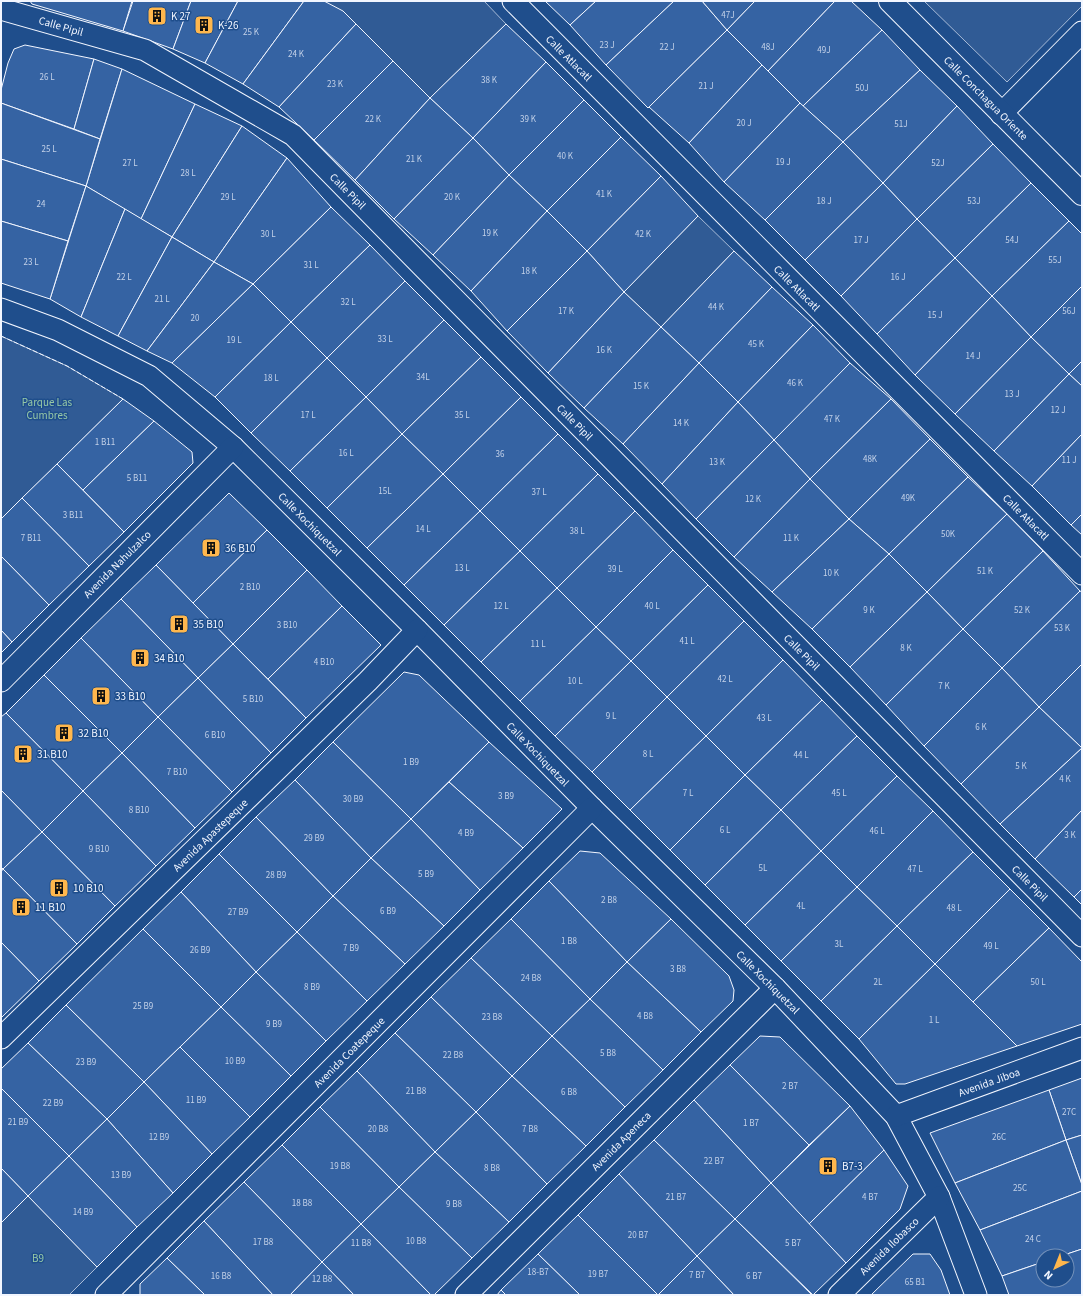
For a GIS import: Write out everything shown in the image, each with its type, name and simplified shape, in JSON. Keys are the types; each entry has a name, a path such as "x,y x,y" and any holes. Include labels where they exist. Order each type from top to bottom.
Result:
{"main road":[{"name":"Calle Conchagua Oriente","path":"890,1 1082,194"}],"street":[{"name":"Calle Atlacatl","path":"512,1 1082,574"},
{"name":"Calle Pipil","path":"1,9 144,50 293,135 1082,936"},
{"path":"1001,114 1082,32"},
{"name":"Calle Xochiquetzal","path":"1,309 58,330 149,376 233,447 417,630 592,808 775,988 896,1116 939,1197 976,1295"},
{"name":"Avenida Nahulzalco","path":"1,682 233,447"},
{"name":"Avenida Apastepeque","path":"1,1038 350,698 417,630"},
{"name":"Avenida Coatepeque","path":"106,1295 592,808"},
{"name":"Avenida Apeneca","path":"466,1295 775,988"},
{"name":"Avenida Jiboa","path":"896,1116 1082,1048"},
{"name":"Avenida Ilobasco","path":"839,1295 939,1197"}],"green space":[{"path":"324,1 484,1 506,24 430,98 356,24"},
{"path":"924,1 1082,1 1082,6 1007,82"},
{"path":"698,216 734,251 661,327 624,292"},
{"name":"Parque Las Cumbres","path":"1,336 67,366 123,399 1,519"},
{"name":"B9","path":"28,1196 97,1267 69,1295 1,1295 1,1223"}],"building":[{"path":"30,1 132,1 123,31 32,4"},
{"name":"K 27","path":"133,1 191,1 173,49 123,31"},
{"name":"K-26","path":"191,1 238,1 205,63 173,49"},
{"path":"238,1 304,1 243,84 205,63"},
{"path":"304,1 324,1 343,11 356,24 279,107 243,84"},
{"path":"545,1 596,1 570,25"},
{"path":"596,1 674,1 606,65 570,25"},
{"path":"674,1 702,1 727,30 648,108 606,65"},
{"path":"702,1 755,1 727,30"},
{"path":"755,1 835,1 768,71 727,30"},
{"path":"835,1 851,1 882,30 803,106 768,71"},
{"path":"356,24 393,61 314,140 279,107"},
{"path":"506,24 546,62 473,138 430,98"},
{"path":"727,30 762,65 689,143 649,107"},
{"path":"882,30 920,70 843,142 803,106"},
{"path":"25,45 94,59 74,129 1,103 1,90 8,63 14,49"},
{"path":"94,59 122,69 100,139 74,129"},
{"path":"393,61 430,98 355,180 314,140"},
{"path":"546,62 584,100 509,175 473,138"},
{"path":"762,65 800,103 724,182 689,143"},
{"path":"122,69 195,104 141,219 86,186"},
{"path":"920,70 957,106 883,183 843,142"},
{"path":"430,98 473,138 394,219 355,180"},
{"path":"584,100 621,137 547,211 509,175"},
{"path":"1,103 100,139 86,186 1,159"},
{"path":"800,103 843,142 765,220 724,182"},
{"path":"195,104 242,126 172,237 141,219"},
{"path":"957,106 993,144 917,219 883,183"},
{"path":"242,126 287,158 214,262 172,237"},
{"path":"621,137 661,176 587,251 547,211"},
{"path":"473,138 509,175 433,255 394,219"},
{"path":"843,142 883,183 805,260 765,220"},
{"path":"993,144 1031,183 955,258 917,219"},
{"path":"287,158 331,207 253,284 214,262"},
{"path":"1,159 86,186 68,241 1,221"},
{"path":"509,175 547,211 471,291 433,255"},
{"path":"661,176 698,216 624,292 587,251"},
{"path":"883,183 917,219 841,296 805,260"},
{"path":"1031,183 1069,221 992,296 955,258"},
{"path":"86,186 125,209 81,317 50,299"},
{"path":"331,207 370,245 291,322 253,284"},
{"path":"125,209 172,237 118,336 81,317"},
{"path":"547,211 587,251 507,331 471,291"},
{"path":"917,219 955,258 877,334 841,296"},
{"path":"1,221 68,241 50,299 1,283"},
{"path":"1069,221 1082,234 1082,286 1031,337 992,296"},
{"path":"172,237 214,262 147,351 118,336"},
{"path":"370,245 405,281 327,358 291,322"},
{"path":"587,251 624,292 548,373 507,331"},
{"path":"734,251 772,287 699,363 661,327"},
{"path":"955,258 992,296 915,375 877,334"},
{"path":"214,262 253,284 172,363 147,351"},
{"path":"405,281 444,320 366,397 327,358"},
{"path":"253,284 291,322 215,397 172,363"},
{"path":"1082,286 1082,361 1069,374 1031,337"},
{"path":"772,287 813,325 738,402 699,363"},
{"path":"624,292 661,327 584,408 548,373"},
{"path":"992,296 1031,337 955,414 915,375"},
{"path":"444,320 481,357 402,434 366,397"},
{"path":"291,322 327,358 251,433 215,397"},
{"path":"813,325 852,365 774,440 738,402"},
{"path":"661,327 699,363 623,444 584,408"},
{"path":"1031,337 1069,374 994,451 955,414"},
{"path":"481,357 521,397 443,474 402,434"},
{"path":"327,358 366,397 290,471 251,433"},
{"path":"1082,361 1082,386 1069,374"},
{"path":"699,363 738,402 662,484 623,444"},
{"path":"850,363 891,399 810,479 774,440"},
{"path":"1069,374 1082,386 1082,434 1032,486 994,451"},
{"path":"366,397 402,434 327,508 290,471"},
{"path":"521,397 558,434 480,511 443,474"},
{"path":"123,399 154,421 83,490 57,464"},
{"path":"891,399 930,439 849,519 810,479"},
{"path":"738,402 774,440 696,519 662,484"},
{"path":"154,421 192,452 193,463 124,532 83,490"},
{"path":"402,434 443,474 367,548 327,508"},
{"path":"558,434 598,474 520,551 480,511"},
{"path":"1082,434 1082,514 1071,525 1032,486"},
{"path":"930,439 968,477 889,554 849,519"},
{"path":"774,440 810,479 734,557 696,519"},
{"path":"57,464 124,532 89,566 22,498"},
{"path":"443,474 480,511 404,585 367,548"},
{"path":"598,474 635,511 557,588 520,551"},
{"path":"968,477 1007,514 927,592 889,554"},
{"path":"810,479 849,519 772,592 734,557"},
{"name":"36 B10","path":"229,493 267,530 193,603 156,565"},
{"path":"22,498 89,566 49,605 1,556 1,519"},
{"path":"480,511 520,551 444,625 404,585"},
{"path":"635,511 673,550 596,627 557,588"},
{"path":"1007,514 1043,551 963,629 927,592"},
{"path":"1082,514 1082,535 1071,525"},
{"path":"849,519 889,554 812,629 772,592"},
{"path":"267,530 307,570 233,644 193,603"},
{"path":"673,550 708,585 631,661 596,627"},
{"path":"520,551 557,588 481,662 444,625"},
{"path":"1043,551 1080,591 1002,668 963,629"},
{"path":"889,554 927,592 850,667 812,629"},
{"path":"1,556 49,605 12,642 1,630"},
{"name":"35 B10","path":"156,565 233,644 198,678 121,599"},
{"path":"307,570 342,606 268,679 233,644"},
{"path":"708,585 744,621 667,697 631,661"},
{"path":"557,588 596,627 520,701 481,662"},
{"path":"1080,591 1082,592 1082,664 1039,707 1002,668"},
{"path":"927,592 963,629 886,705 850,667"},
{"name":"34 B10","path":"121,599 198,678 158,717 81,638"},
{"path":"342,606 381,645 306,718 268,679"},
{"path":"744,621 783,660 706,736 667,697"},
{"path":"596,627 631,661 555,736 520,701"},
{"path":"963,629 1002,668 924,746 886,705"},
{"path":"1,630 12,642 1,653"},
{"name":"33 B10","path":"81,638 158,717 122,753 44,675"},
{"path":"233,644 306,718 271,753 198,678"},
{"path":"783,660 822,700 745,775 706,736"},
{"path":"631,661 667,697 592,772 555,736"},
{"path":"1082,664 1082,748 1039,707"},
{"path":"1002,668 1039,707 961,784 924,746"},
{"path":"404,672 419,675 489,742 411,819 333,742"},
{"name":"32 B10","path":"44,675 122,753 83,791 6,713"},
{"path":"198,678 271,753 232,792 158,717"},
{"path":"667,697 706,736 630,810 592,772"},
{"path":"822,700 857,736 781,810 745,775"},
{"path":"1039,707 1082,748 1000,824 961,784"},
{"name":"31 B10","path":"6,713 83,791 42,832 1,790 1,717"},
{"path":"158,717 232,792 195,828 122,753"},
{"path":"706,736 745,775 670,850 630,810"},
{"path":"857,736 897,776 821,851 781,810"},
{"path":"333,742 411,819 371,858 295,780"},
{"path":"489,742 562,809 523,848 449,782"},
{"path":"1082,748 1082,810 1035,859 1000,824"},
{"path":"122,753 195,828 156,866 83,791"},
{"path":"745,775 781,810 705,885 670,850"},
{"path":"897,776 933,811 857,887 821,851"},
{"path":"295,780 371,858 333,896 256,817"},
{"path":"449,782 523,848 480,890 411,819"},
{"path":"1,790 42,832 3,869 1,867"},
{"path":"83,791 156,866 115,906 42,832"},
{"path":"781,810 821,851 745,925 705,885"},
{"path":"1082,810 1082,889 1074,897 1035,859"},
{"path":"933,811 973,852 897,926 857,887"},
{"path":"256,817 333,896 297,932 219,854"},
{"path":"411,819 480,890 444,926 371,858"},
{"name":"10 B10","path":"42,832 115,906 77,944 3,869"},
{"path":"580,851 600,853 671,919 627,962 549,881"},
{"path":"821,851 857,887 781,961 745,925"},
{"path":"973,852 1010,889 935,964 897,926"},
{"path":"219,854 297,932 256,972 181,892"},
{"path":"371,858 444,926 405,964 333,896"},
{"name":"11 B10","path":"3,869 77,944 39,981 1,942 1,872"},
{"path":"549,881 627,962 590,999 511,919"},
{"path":"857,887 897,926 821,1001 781,961"},
{"path":"1010,889 1049,928 973,1002 935,964"},
{"path":"1082,889 1082,905 1074,897"},
{"path":"181,892 256,972 221,1007 143,929"},
{"path":"333,896 405,964 367,1001 297,932"},
{"path":"511,919 590,999 552,1036 471,958"},
{"path":"671,919 729,976 734,990 733,1001 701,1032 627,962"},
{"path":"897,926 935,964 859,1039 821,1001"},
{"path":"1049,928 1082,962 1082,1024 1017,1046 973,1002"},
{"path":"143,929 221,1007 144,1082 66,1005"},
{"path":"297,932 367,1001 326,1041 256,972"},
{"path":"1,942 39,981 1,1018"},
{"path":"471,958 552,1036 512,1076 431,997"},
{"path":"627,962 701,1032 663,1070 590,999"},
{"path":"935,964 1017,1046 905,1084 896,1084 859,1039"},
{"path":"256,972 326,1041 291,1076 221,1007"},
{"path":"431,997 512,1076 476,1112 395,1033"},
{"path":"590,999 663,1070 625,1107 552,1036"},
{"path":"66,1005 144,1082 107,1119 28,1043"},
{"path":"221,1007 291,1076 250,1117 180,1047"},
{"path":"395,1033 476,1112 435,1152 357,1071"},
{"path":"552,1036 625,1107 586,1146 512,1076"},
{"path":"760,1036 780,1037 850,1106 809,1145 730,1065"},
{"path":"28,1043 107,1119 69,1156 1,1088 1,1069"},
{"path":"180,1047 250,1117 212,1154 144,1082"},
{"path":"730,1065 809,1145 771,1183 694,1100"},
{"path":"357,1071 435,1152 399,1187 320,1107"},
{"path":"512,1076 586,1146 547,1184 476,1112"},
{"path":"1082,1078 1082,1135 1066,1140 1049,1090"},
{"path":"144,1082 212,1154 173,1193 107,1119"},
{"path":"1,1088 69,1156 28,1196 1,1168"},
{"path":"1049,1090 1066,1140 955,1183 930,1133"},
{"path":"694,1100 771,1183 735,1219 654,1140"},
{"name":"B7-3","path":"850,1106 884,1150 809,1224 771,1183"},
{"path":"320,1107 399,1187 361,1224 282,1145"},
{"path":"476,1112 547,1184 509,1222 435,1152"},
{"path":"107,1119 173,1193 137,1227 69,1156"},
{"path":"1082,1135 1082,1185 1066,1140"},
{"path":"654,1140 735,1219 697,1256 619,1174"},
{"path":"1066,1140 1082,1185 1082,1191 980,1230 955,1183"},
{"path":"282,1145 361,1224 322,1262 244,1182"},
{"path":"884,1150 908,1186 900,1209 846,1263 809,1224"},
{"path":"435,1152 509,1222 472,1258 399,1187"},
{"path":"69,1156 137,1227 97,1267 28,1196"},
{"path":"1,1168 28,1196 1,1223"},
{"path":"619,1174 697,1256 658,1295 578,1215"},
{"path":"244,1182 322,1262 290,1295 273,1295 204,1221"},
{"path":"771,1183 846,1263 813,1295 735,1219"},
{"path":"399,1187 472,1258 434,1295 431,1295 361,1224"},
{"path":"1082,1191 1082,1249 1075,1251 1075,1248 1035,1248 1035,1265 1002,1276 980,1230"},
{"path":"578,1215 658,1295 580,1295 538,1254"},
{"path":"735,1219 812,1295 734,1295 697,1256"},
{"path":"204,1221 273,1295 205,1295 167,1258"},
{"path":"361,1224 431,1295 354,1295 322,1262"},
{"path":"1082,1249 1082,1295 1009,1295 1002,1276 1035,1265 1035,1288 1075,1288 1075,1251"},
{"path":"538,1254 580,1295 506,1295 501,1290"},
{"path":"913,1254 930,1254 941,1270 950,1295 871,1295"},
{"path":"697,1256 734,1295 658,1295"},
{"path":"167,1258 205,1295 140,1295 140,1284"},
{"path":"322,1262 354,1295 290,1295"},
{"path":"501,1290 506,1295 497,1295"}],"fence":[{"path":"1,336 67,366 123,399"}],"place":[{"name":"K 27","path":"157,16"},
{"name":"K-26","path":"204,25"},
{"name":"36 B10","path":"211,548"},
{"name":"35 B10","path":"179,624"},
{"name":"34 B10","path":"140,658"},
{"name":"33 B10","path":"101,696"},
{"name":"32 B10","path":"64,733"},
{"name":"31 B10","path":"23,754"},
{"name":"10 B10","path":"59,888"},
{"name":"11 B10","path":"21,907"},
{"name":"B7-3","path":"828,1166"}]}
